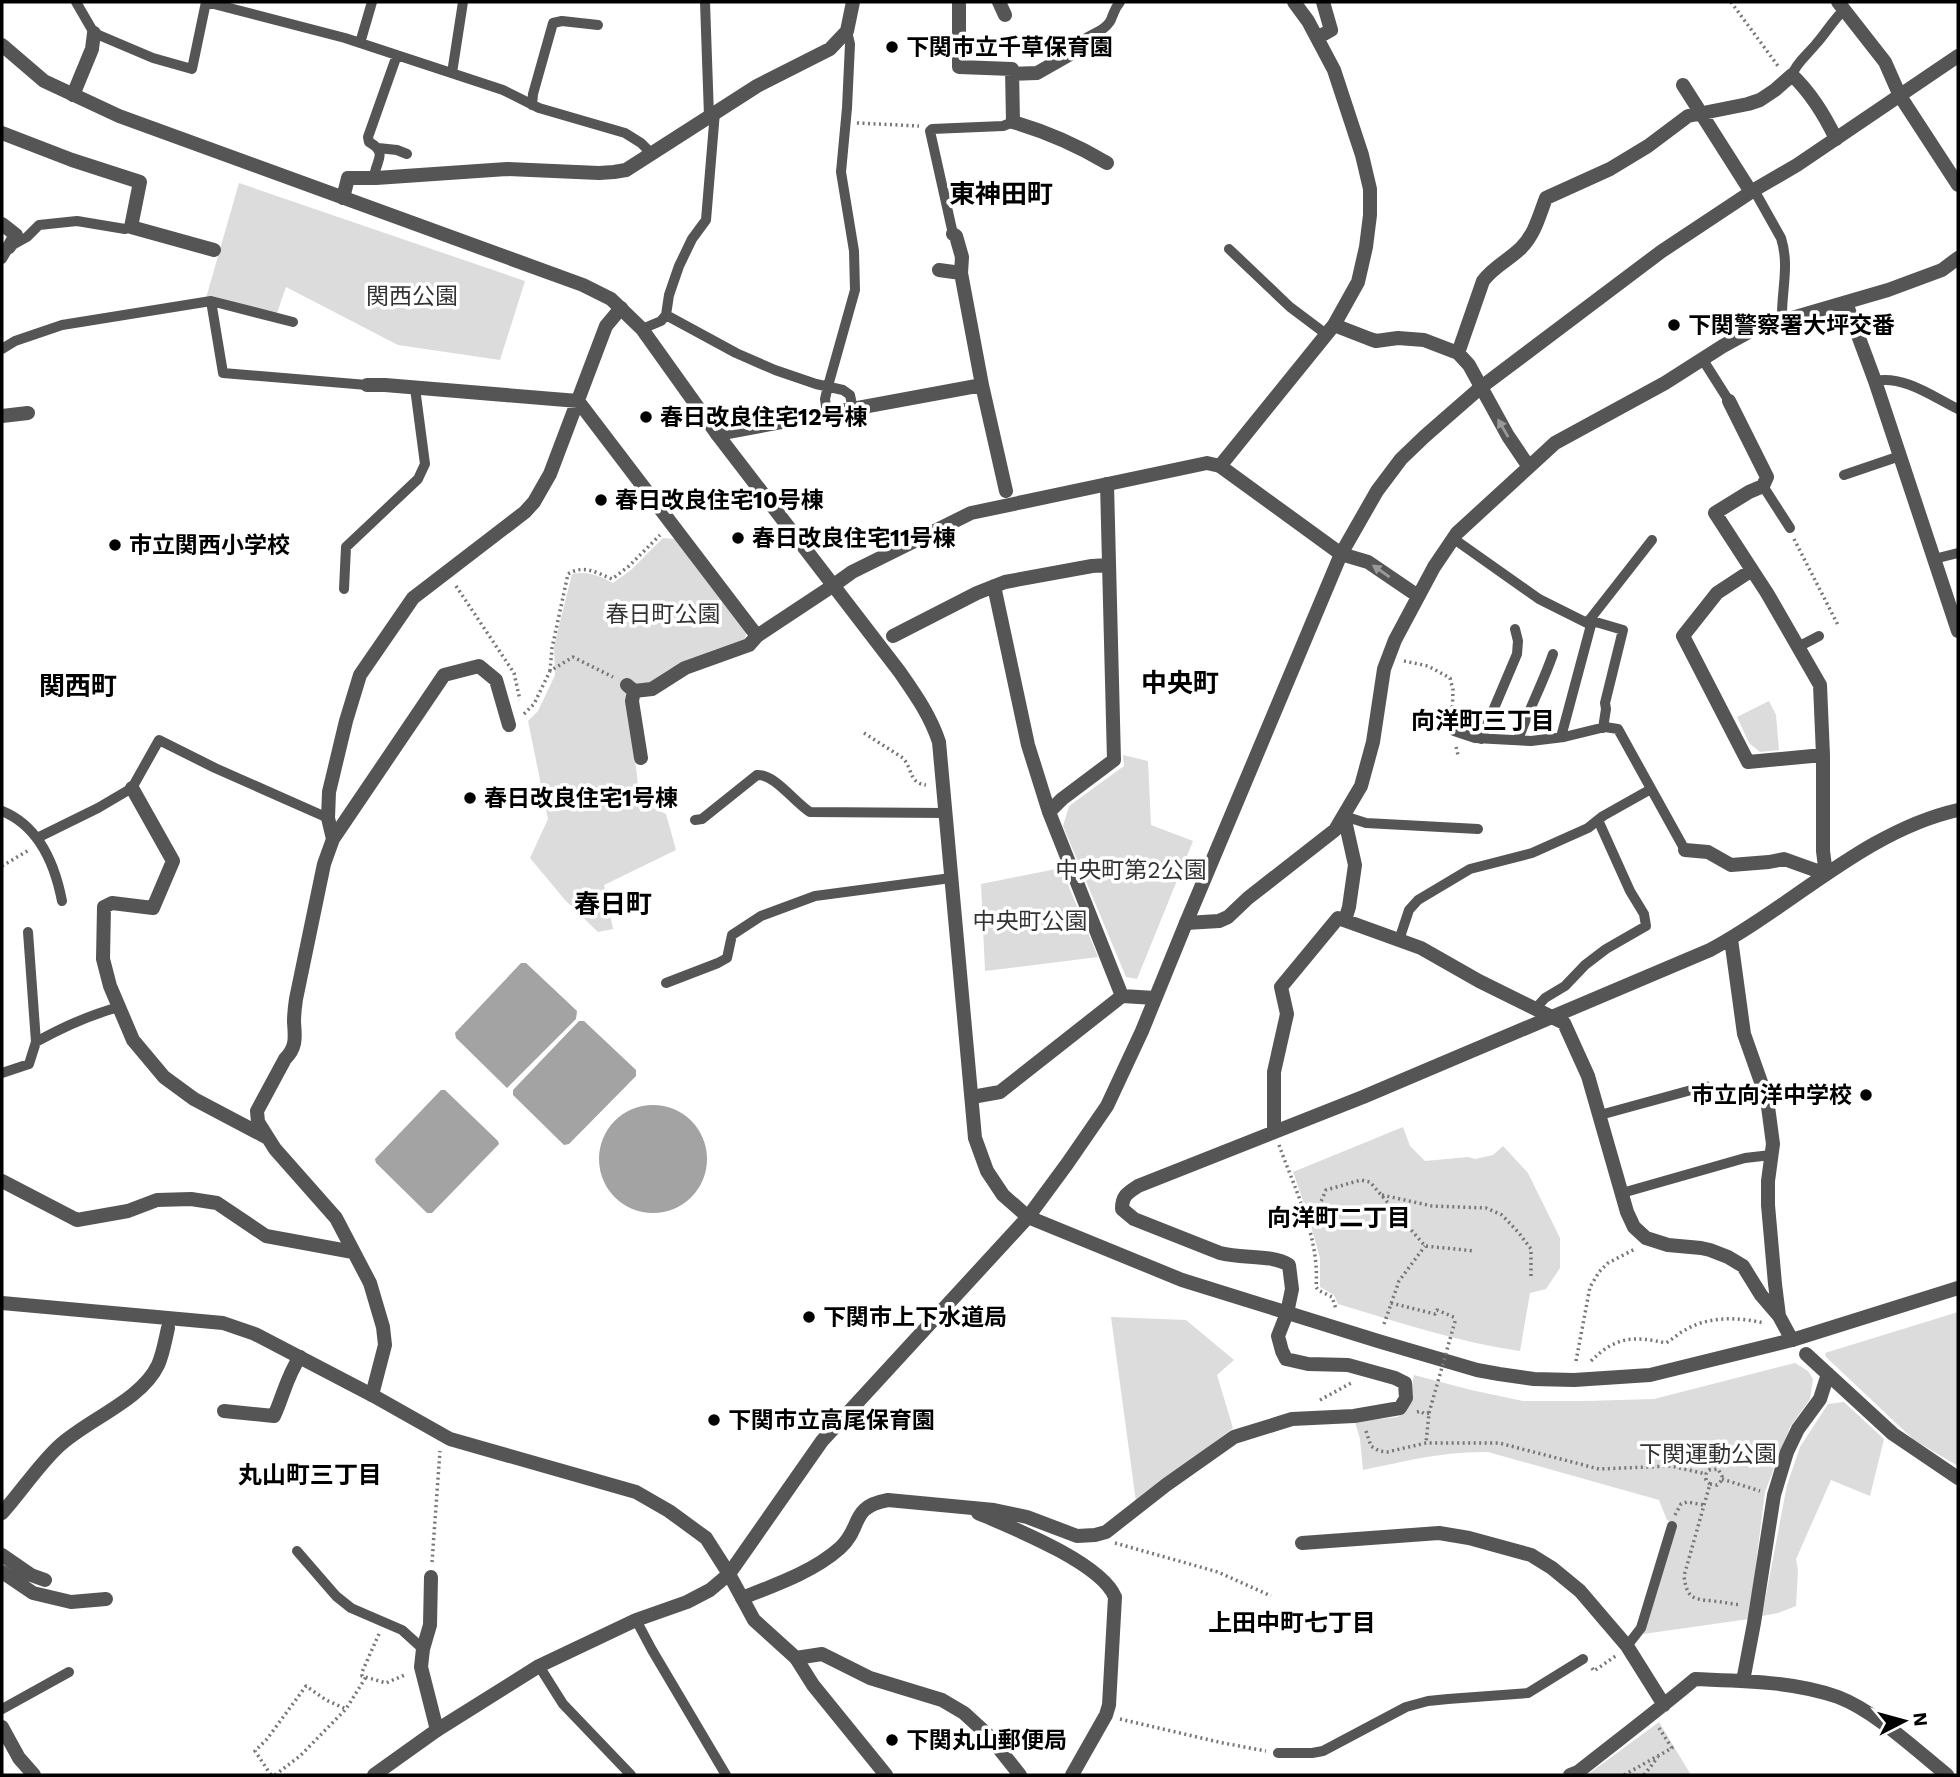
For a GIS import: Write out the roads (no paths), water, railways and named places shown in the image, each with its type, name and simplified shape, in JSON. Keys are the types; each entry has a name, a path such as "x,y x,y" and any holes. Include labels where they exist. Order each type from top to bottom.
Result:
{"street":[{"path":"342,198 348,178 507,169 614,172 626,170 757,86 830,49 847,31 853,2"},
{"path":"959,2 959,67 1012,69 1013,122 1038,129 1107,163"},
{"path":"1220,466 1330,330 1358,282 1366,247 1370,189 1362,155 1334,71 1294,2"},
{"path":"1317,38 1331,30 1323,2"},
{"path":"1842,4 1885,62 1900,96 1958,185"},
{"path":"73,95 92,50 94,33"},
{"path":"2,45 44,81 73,95 173,136 583,285 611,299 642,329 717,434 899,671 934,726 939,742 975,1138 987,1171 1003,1195 1028,1216 1182,1280 1477,1370 1534,1379 1574,1380 1650,1375 1792,1340 1958,1288"},
{"path":"1012,74 1037,73 1074,52"},
{"path":"374,1775 539,1666 636,1620 687,1602 710,1590 729,1574 822,1441 1028,1216 1107,1106 1156,998 1341,554 1377,491 1401,459 1480,388 1640,267 1958,56"},
{"path":"1458,353 1483,281 1489,272 1520,248 1532,233 1546,198 1610,169 1648,146 1688,116 1760,100 1790,77 1802,84 1826,117 1836,139"},
{"path":"1683,85 1753,191"},
{"path":"2,133 140,182 131,228 214,250"},
{"path":"2,224 16,235 5,253"},
{"path":"953,234 962,257 961,273 982,385 1006,491"},
{"path":"1186,923 1219,921 1228,917 1248,898 1335,830 1361,786 1373,742 1388,658 1434,567 1454,539 1555,443 1665,383 1754,329 1888,290 1942,270 1958,258"},
{"path":"939,270 961,273"},
{"path":"1846,303 1934,559 1956,615 1958,631"},
{"path":"333,839 328,818 329,792 360,675 413,598 525,512 534,502 550,474 606,326 621,308"},
{"path":"1330,330 1377,341 1398,338 1424,340 1458,353 1469,365 1508,436 1529,467"},
{"path":"367,385 578,401 757,636"},
{"path":"717,434 982,385"},
{"path":"1729,401 1767,477 1763,486 1715,513 1767,593 1820,685 1823,851 1826,874"},
{"path":"2,416 28,413"},
{"path":"641,758 630,688 652,689 685,668 748,645 757,636 852,572 971,513 1193,465 1208,463 1220,466 1341,554 1368,562 1418,596"},
{"path":"1049,812 1114,760 1108,484"},
{"path":"893,636 977,593 1005,582 1109,565"},
{"path":"1752,570 1717,593 1683,636 1748,762 1823,755"},
{"path":"994,586 1028,746 1049,812 1122,996"},
{"path":"372,1395 385,1345 383,1327 370,1283 335,1219 267,1137 258,1122 257,1111 296,1041 296,999 324,864 333,839 444,675 479,666 496,680 509,725"},
{"path":"131,788 173,861 153,908 112,903 104,907 103,959 110,986 133,1040 164,1077 194,1099 267,1137"},
{"path":"742,1598 818,1564 840,1548 849,1538 861,1512 873,1502 888,1500 994,1510 1027,1517 1077,1536 1095,1535 1107,1532 1166,1485 1234,1437 1292,1419 1354,1416 1400,1408 1406,1398 1405,1383 1395,1378 1348,1365 1308,1364 1286,1359 1278,1336 1292,1289 1289,1265 1272,1258 1220,1254 1134,1219 1122,1209 1125,1193 1650,977 1731,939 1861,851 1905,828 1958,810"},
{"path":"1343,816 1355,866 1345,920"},
{"path":"1685,850 1708,852 1731,865 1784,859 1826,874"},
{"path":"1274,1131 1274,1072 1287,1014 1281,987 1338,918 1421,948 1479,981 1564,1023 1588,1076 1634,1227 1646,1238 1668,1245 1701,1248 1728,1257 1743,1266 1774,1320 1792,1340"},
{"path":"1731,939 1744,1034 1767,1099 1773,1144 1768,1205 1774,1320"},
{"path":"972,1097 1000,1093 1122,996 1156,998"},
{"path":"2,1181 77,1220 128,1211 157,1200 191,1199 217,1203 266,1236 353,1252"},
{"path":"2,1303 223,1323 255,1334 450,1439 636,1492 669,1511 706,1538 754,1620 796,1658 813,1685 886,1775"},
{"path":"2,1513 60,1445 150,1378 161,1357 168,1328"},
{"path":"1806,1354 1893,1434 1958,1478"},
{"path":"224,1411 274,1416 291,1370 300,1357"},
{"path":"1743,1681 1773,1495 1787,1452 1798,1429 1820,1399 1828,1374"},
{"path":"964,1507 1041,1541 1094,1571 1115,1597 1110,1693 1106,1715 1072,1775"},
{"path":"1302,1544 1439,1533 1469,1538 1531,1555 1580,1591 1627,1646 1664,1705"},
{"path":"2,1555 31,1575 45,1580"},
{"path":"2,1572 33,1593 71,1602 106,1599"},
{"path":"431,1577 430,1625 421,1667 438,1731"},
{"path":"796,1658 822,1654 870,1678 942,1700 964,1713 988,1735 1020,1775"},
{"path":"1570,1775 1578,1772 1651,1717 1695,1679 1779,1684 1839,1698 1884,1725 1947,1775"},
{"path":"2,1727 19,1758 34,1775"}],"lane":[{"path":"76,2 94,33 153,58 192,69 206,2 360,43 503,90 532,105 625,133 642,143 651,153"},
{"path":"360,43 372,2"},
{"path":"452,73 463,2"},
{"path":"642,329 661,321 666,315 669,295 679,266 692,239 706,220 712,114 705,2"},
{"path":"1086,38 1110,22 1119,2"},
{"path":"1790,77 1835,18 1842,4"},
{"path":"532,105 553,23 562,21 598,25"},
{"path":"827,414 825,399 855,290 854,251 841,172 850,44 847,31"},
{"path":"397,55 368,137 369,142 378,148 407,154"},
{"path":"953,234 930,131 932,128 1003,126 1013,122"},
{"path":"374,178 380,152 378,148"},
{"path":"1753,191 1781,238 1786,256 1782,320"},
{"path":"5,253 39,225 77,221 131,228"},
{"path":"1229,248 1313,326 1330,330"},
{"path":"2,349 15,341 62,325 211,301 293,322"},
{"path":"211,301 223,373 367,385"},
{"path":"666,315 736,353 775,370 843,390 849,395 853,409"},
{"path":"1703,360 1729,401"},
{"path":"1875,381 1901,381 1958,409"},
{"path":"344,589 346,547 418,479 425,464 415,388"},
{"path":"1844,475 1900,456"},
{"path":"1763,486 1790,528"},
{"path":"1454,539 1539,598 1588,622 1623,630 1605,703 1603,727"},
{"path":"1588,622 1652,540"},
{"path":"1934,559 1958,553"},
{"path":"1561,737 1591,625 1588,622"},
{"path":"1481,738 1517,654 1515,629"},
{"path":"1798,647 1819,636"},
{"path":"1518,740 1553,654"},
{"path":"1454,732 1481,738 1531,741 1603,727 1618,729 1685,850"},
{"path":"38,840 131,788 159,740 328,818"},
{"path":"695,820 702,819 757,775 771,779 810,812 945,813"},
{"path":"1399,940 1409,910 1418,900 1470,869 1532,853 1588,828 1651,789"},
{"path":"2,811 24,823 38,840 58,876 62,901"},
{"path":"1343,816 1366,823 1478,828"},
{"path":"1536,1009 1545,998 1565,986 1585,965 1606,949 1646,926 1644,914 1630,891 1598,820"},
{"path":"666,983 719,963 727,958 730,940 735,931 761,916 793,904 815,896 951,877"},
{"path":"2,1073 29,1064 36,1042 28,932"},
{"path":"36,1042 65,1025 119,1007"},
{"path":"1600,1115 1706,1086"},
{"path":"1622,1193 1745,1158 1771,1155"},
{"path":"1627,1646 1641,1628 1672,1526"},
{"path":"297,1551 336,1597 351,1608 402,1630 423,1649"},
{"path":"636,1620 726,1775"},
{"path":"1278,1753 1323,1751 1406,1707 1428,1701 1528,1693 1583,1659"},
{"path":"539,1666 563,1704 632,1775"},
{"path":"2,1709 69,1672"}],"place":[{"name":"下関市立千草保育園","path":"892,47"},
{"name":"下関警察署大坪交番","path":"1674,325"},
{"name":"春日改良住宅12号棟","path":"646,417"},
{"name":"春日改良住宅10号棟","path":"601,500"},
{"name":"春日改良住宅11号棟","path":"738,538"},
{"name":"市立関西小学校","path":"115,545"},
{"name":"春日改良住宅1号棟","path":"470,798"},
{"name":"市立向洋中学校","path":"1866,1095"},
{"name":"下関市上下水道局","path":"809,1317"},
{"name":"下関市立高尾保育園","path":"714,1420"},
{"name":"下関丸山郵便局","path":"892,1740"}],"district":[{"name":"東神田町","path":"1001,194"},
{"name":"中央町","path":"1180,683"},
{"name":"関西町","path":"78,686"},
{"name":"向洋町三丁目","path":"1483,721"},
{"name":"春日町","path":"613,904"},
{"name":"向洋町二丁目","path":"1339,1218"},
{"name":"丸山町三丁目","path":"310,1475"},
{"name":"上田中町七丁目","path":"1292,1623"}],"park label":[{"name":"関西公園","path":"412,296"},
{"name":"春日町公園","path":"663,614"},
{"name":"中央町第2公園","path":"1131,870"},
{"name":"中央町公園","path":"1030,921"},
{"name":"下関運動公園","path":"1708,1454"}]}
